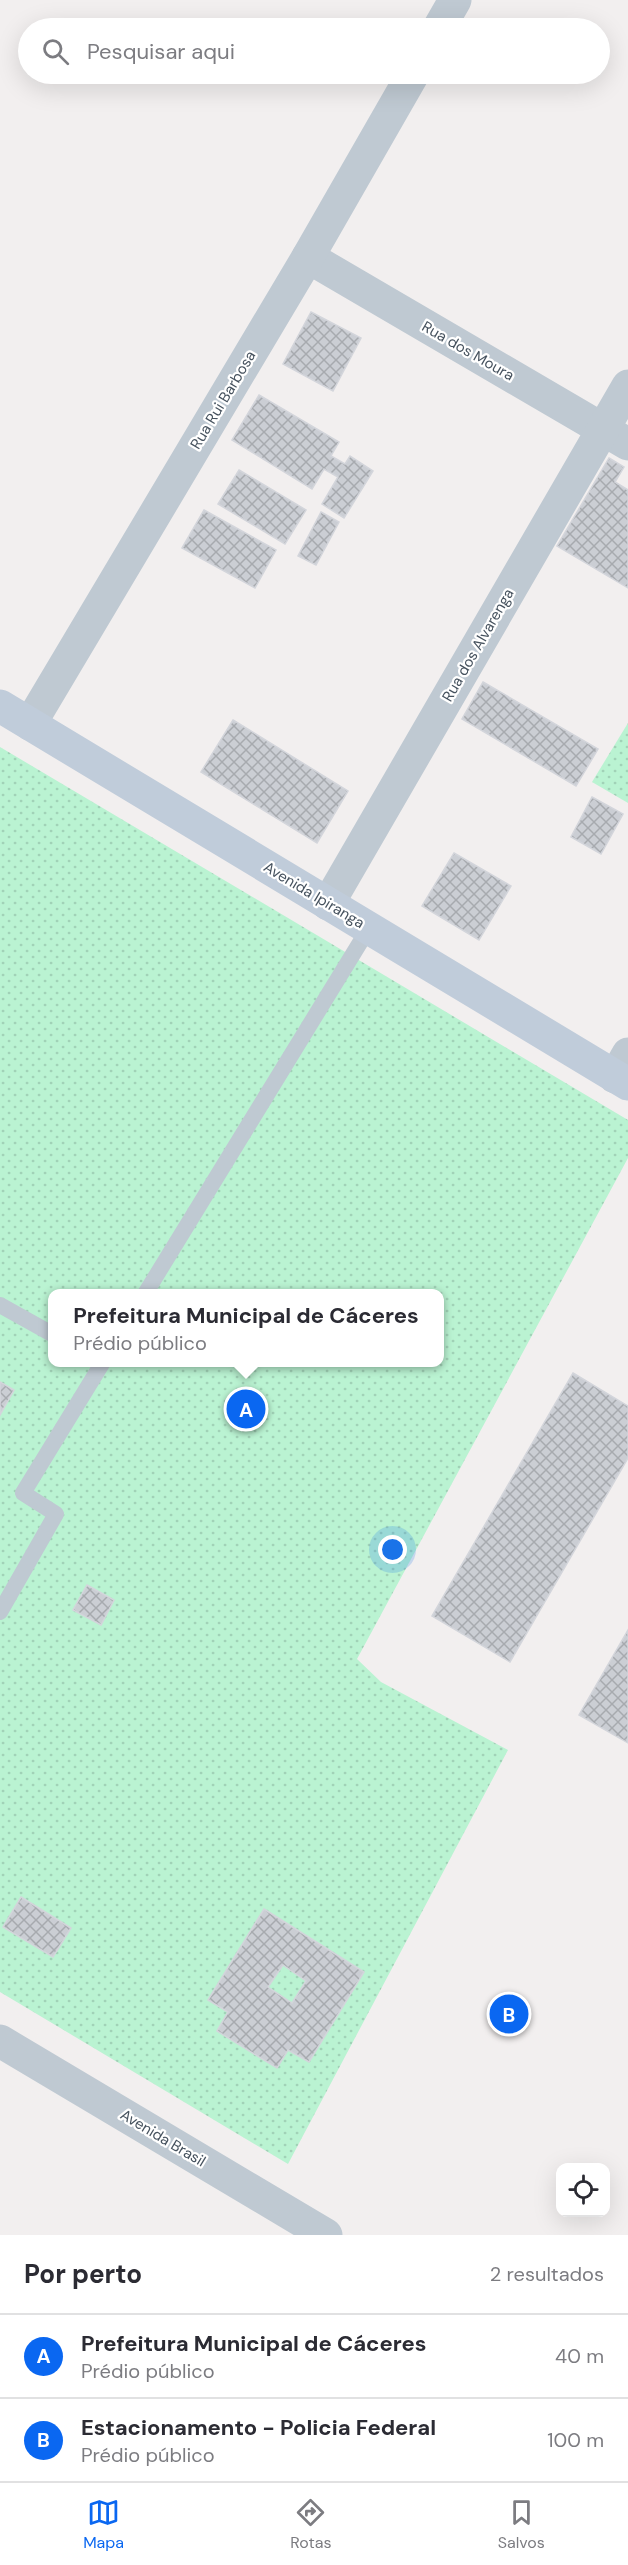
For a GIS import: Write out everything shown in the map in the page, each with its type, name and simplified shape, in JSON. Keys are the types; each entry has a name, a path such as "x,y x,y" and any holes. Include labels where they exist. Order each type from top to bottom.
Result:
{"street":[{"path":"445,18 455,0"},
{"name":"Rua Rui Barbosa","path":"30,724 308,257 407,84"},
{"name":"Rua dos Moura","path":"308,257 615,437"},
{"name":"Rua dos Alvarenga","path":"328,904 615,437 628,386"},
{"name":"Avenida Ipiranga","path":"0,706 328,904 624,1072"},
{"name":"Avenida Brasil","path":"0,2041 326,2235"}],"lane":[{"path":"147,1289 369,928"},
{"path":"0,1305 48,1332"},
{"path":"0,1612 56,1514 23,1493 100,1367"}],"green space":[{"path":"628,723 628,803 592,782"},
{"path":"0,747 628,1120 628,1158 357,1659 381,1682 508,1750 288,2164 0,1992"}],"building":[{"path":"311,312 361,338 333,391 283,364"},
{"path":"259,395 339,442 331,456 345,464 350,456 373,471 344,518 322,504 338,477 324,469 312,489 232,440"},
{"path":"609,458 624,467 615,482 628,490 628,588 557,546"},
{"path":"239,470 306,510 285,544 218,504"},
{"path":"204,510 276,550 255,588 182,548"},
{"path":"321,512 339,522 316,565 298,556"},
{"path":"483,682 598,749 576,786 462,719"},
{"path":"233,720 348,791 317,843 201,772"},
{"path":"592,797 623,814 601,854 571,837"},
{"path":"454,853 511,886 479,940 422,906"},
{"path":"573,1373 628,1406 628,1458 510,1662 432,1616"},
{"path":"0,1382 14,1390 0,1415"},
{"path":"87,1585 114,1600 101,1625 73,1610"},
{"path":"628,1630 628,1743 579,1715"},
{"path":"21,1897 71,1928 53,1957 3,1927"},
{"path":"264,1909 364,1972 309,2062 288,2050 277,2068 217,2031 228,2012 208,2000","holes":["283,1965 306,1981 292,2003 268,1987"]}],"place":[{"name":"Prefeitura Municipal de Cáceres","path":"246,1409"},
{"name":"Estacionamento - Policia Federal","path":"509,2014"}]}
